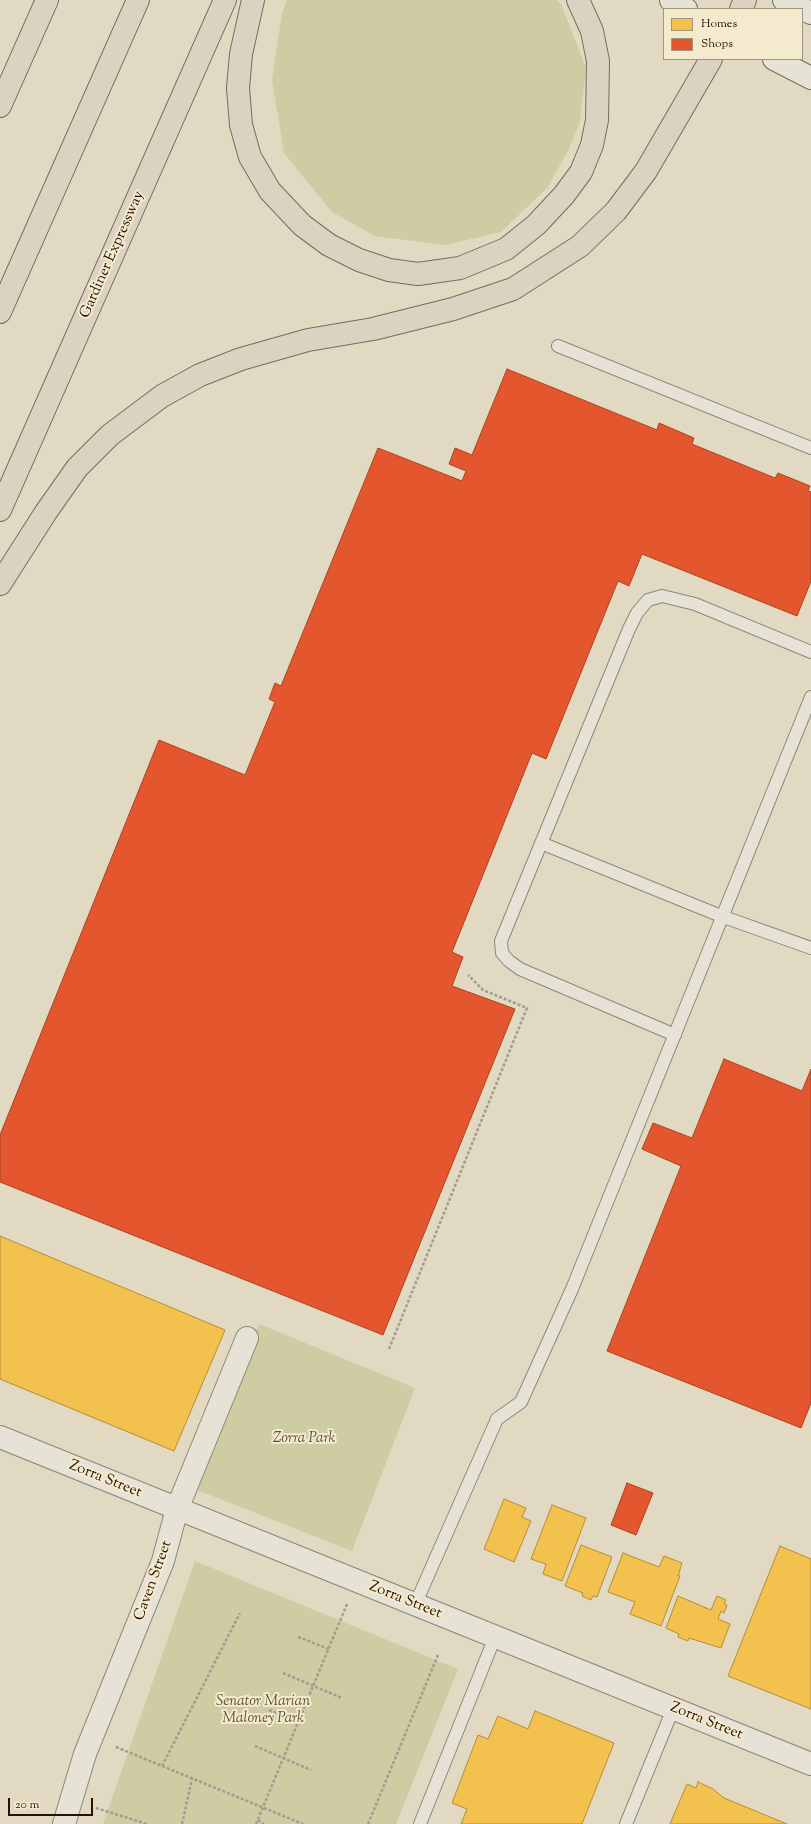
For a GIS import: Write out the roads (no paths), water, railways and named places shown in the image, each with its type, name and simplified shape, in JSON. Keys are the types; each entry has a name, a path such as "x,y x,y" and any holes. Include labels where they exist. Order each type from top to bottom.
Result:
{"highway":[{"path":"0,106 47,0"},
{"path":"0,312 138,0"},
{"name":"Gardiner Expressway","path":"0,510 226,0"},
{"path":"253,0 240,54 238,88 241,125 250,157 270,191 302,224 329,245 359,260 389,270 418,274 460,268 506,249 536,225 564,195 581,172 592,145 597,120 598,61 592,31 578,0"},
{"path":"0,584 46,512 77,468 110,435 162,396 200,375 241,359 308,340 373,329 453,309 513,289 580,246 616,211 646,171 710,60"}],"street":[{"path":"671,0 684,8"},
{"path":"784,0 801,8"},
{"path":"776,60 811,78"},
{"name":"Caven Street","path":"64,1824 85,1754 164,1561 177,1509 247,1338"},
{"name":"Zorra Street","path":"0,1437 811,1764"}],"lane":[{"path":"558,346 811,448"},
{"path":"676,1035 520,969 509,961 502,953 501,941 629,629 637,613 648,600 662,596 695,604 811,652"},
{"path":"415,1605 497,1419 521,1402 572,1289 676,1035 721,916 811,697"},
{"path":"542,843 721,916 811,948"},
{"path":"420,1824 495,1637"},
{"path":"626,1824 673,1708"}],"park label":[{"name":"Zorra Park","path":"304,1439"},
{"name":"Senator Marian Maloney Park","path":"263,1710"}]}
